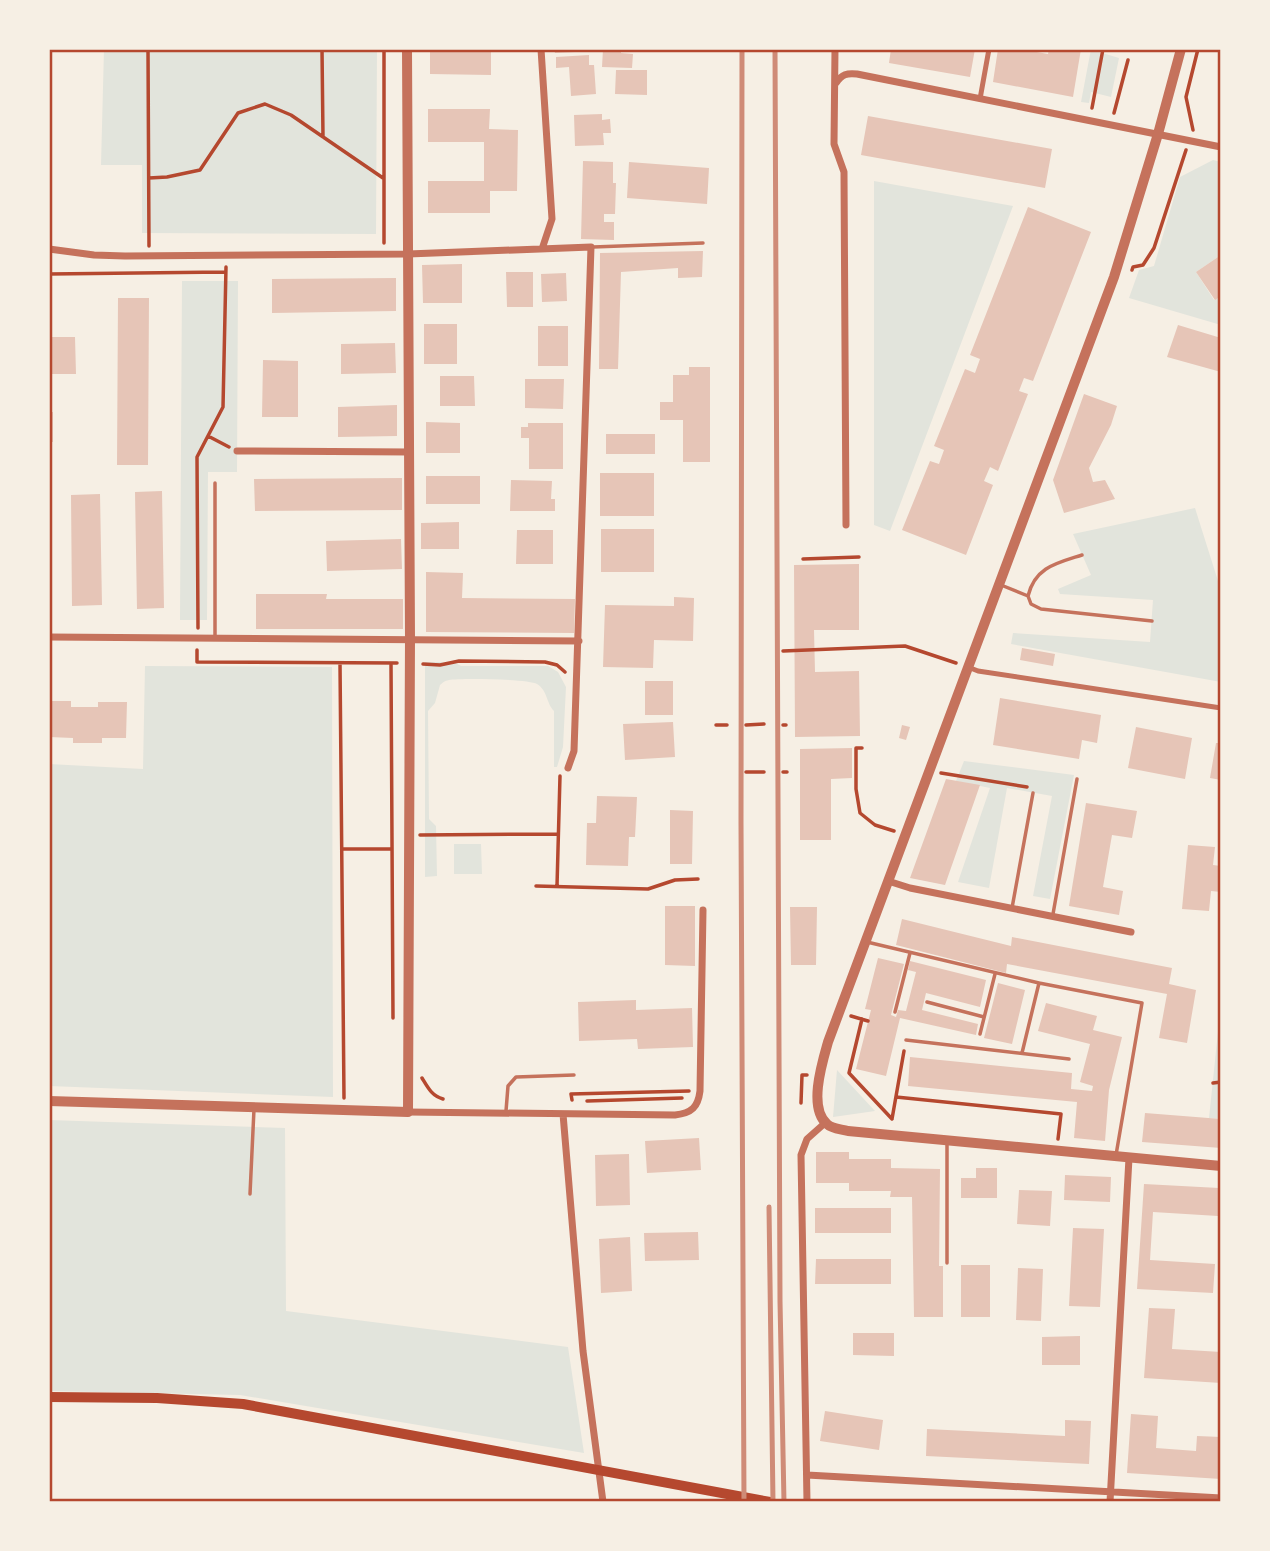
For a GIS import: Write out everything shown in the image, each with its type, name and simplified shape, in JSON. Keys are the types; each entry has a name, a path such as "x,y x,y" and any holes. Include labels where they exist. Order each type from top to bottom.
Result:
{"main road":[{"path":"49,1397 171,1398 243,1404 769,1502"}],"street":[{"path":"407,49 410,638 415,663 409,835 408,1112"},
{"path":"541,49 552,219 542,249"},
{"path":"835,49 834,144 844,172 846,526"},
{"path":"980,99 989,49"},
{"path":"1181,49 1114,277 866,941 821,1067 817,1103 819,1114 825,1123 838,1129 1221,1166"},
{"path":"835,83 841,76 857,74 1221,147"},
{"path":"49,249 103,256 226,256 408,254 591,247 574,751 564,767"},
{"path":"237,451 409,452"},
{"path":"49,637 579,641"},
{"path":"968,667 978,671 1221,708"},
{"path":"888,881 910,888 1131,932"},
{"path":"49,1101 408,1112 685,1114 696,1106 700,1091 703,910"},
{"path":"563,1114 583,1351 603,1502"},
{"path":"807,1502 802,1155 807,1139 825,1123"},
{"path":"1110,1502 1129,1158"},
{"path":"807,1475 1221,1498"}],"lane":[{"path":"591,247 703,243"},
{"path":"215,483 215,638"},
{"path":"1082,555 1043,570 1034,580 1028,596 1031,604 1041,609 1152,621"},
{"path":"999,585 1028,596"},
{"path":"1052,916 1077,779"},
{"path":"1012,908 1033,793"},
{"path":"866,941 1004,977 1142,1003 1115,1157"},
{"path":"895,1012 910,953"},
{"path":"980,1034 995,974"},
{"path":"1022,1053 1039,983"},
{"path":"927,1002 984,1017"},
{"path":"906,1040 1069,1059"},
{"path":"506,1113 508,1086 516,1077 574,1075"},
{"path":"250,1194 254,1107"},
{"path":"947,1140 947,1263"}],"path":[{"path":"148,49 149,256"},
{"path":"322,49 323,137"},
{"path":"384,49 384,244"},
{"path":"1090,120 1103,49"},
{"path":"1111,125 1128,60"},
{"path":"149,178 200,170 238,113 265,104 291,115 383,178"},
{"path":"226,256 223,407 197,457 197,662 545,662 557,665 567,675"},
{"path":"49,274 226,272"},
{"path":"208,436 237,451"},
{"path":"803,559 859,557"},
{"path":"783,651 905,646 968,667"},
{"path":"340,663 344,1102 353,1102"},
{"path":"391,663 393,1022"},
{"path":"746,725 764,724"},
{"path":"716,725 727,725"},
{"path":"862,748 856,748 856,789 860,813 875,825 906,834"},
{"path":"557,886 564,767"},
{"path":"929,771 1034,788 1033,793"},
{"path":"746,772 764,772"},
{"path":"391,835 558,834"},
{"path":"342,849 392,849"},
{"path":"536,886 648,889 675,880 698,879"},
{"path":"862,1019 849,1073 892,1119"},
{"path":"889,1135 906,1040"},
{"path":"420,1069 428,1089 436,1097 446,1100"},
{"path":"801,1102 802,1075"},
{"path":"1213,1083 1221,1082"},
{"path":"572,1100 572,1094 700,1091"},
{"path":"896,1097 1061,1114 1057,1151"}],"shaded area":[{"path":"104,49 377,49 376,234 142,233 142,165 101,165"},
{"path":"1091,49 1099,49 1099,52 1119,58 1111,97 1091,92 1089,103 1081,102"},
{"path":"1213,160 1221,162 1221,255 1196,272 1214,300 1221,296 1221,325 1129,298 1139,270 1154,266 1180,177"},
{"path":"874,181 1013,206 890,531 874,525"},
{"path":"182,281 238,281 237,472 208,472 207,620 180,620"},
{"path":"1195,508 1218,581 1221,580 1221,682 1011,644 1013,633 1150,642 1153,600 1060,594 1058,589 1091,575 1073,534"},
{"path":"425,662 454,662 461,666 548,666 558,672 566,687 563,747 557,767 554,767 554,711 537,684 466,679 449,680 440,685 435,703 428,711 429,819 436,826 437,876 425,877"},
{"path":"145,666 332,667 333,1097 49,1086 49,764 143,769"},
{"path":"964,761 1074,775 1050,899 1033,896 1052,796 1007,788 989,888 958,882 990,788 956,781"},
{"path":"454,844 481,844 482,874 454,874"},
{"path":"1221,1003 1221,1119 1209,1118"},
{"path":"837,1070 875,1111 833,1117"},
{"path":"49,1120 285,1128 286,1311 568,1347 584,1453 240,1395 49,1391"}],"building":[{"path":"430,49 518,49 518,52 491,52 491,75 430,74"},
{"path":"554,49 574,49 575,52 555,53"},
{"path":"603,49 621,49 621,53 633,54 632,68 602,67"},
{"path":"891,49 975,49 970,77 889,63"},
{"path":"998,49 1020,49 1048,54 1049,49 1081,49 1073,97 993,82"},
{"path":"589,55 589,65 594,65 596,94 571,96 569,67 556,68 556,57"},
{"path":"616,70 647,70 647,95 615,94"},
{"path":"428,109 490,109 489,129 518,130 517,191 490,191 490,213 428,213 428,181 484,181 484,142 428,142"},
{"path":"602,114 602,120 610,119 611,133 603,133 604,145 575,146 574,115"},
{"path":"868,116 1052,149 1045,188 861,155"},
{"path":"583,161 613,162 613,183 616,183 615,214 604,214 604,222 614,222 614,240 581,239"},
{"path":"629,162 709,168 707,204 627,198"},
{"path":"1028,207 1091,232 1033,381 1024,378 1019,391 1028,394 998,471 990,467 984,481 993,485 966,555 902,530 930,461 939,464 944,450 934,446 965,369 975,373 980,359 970,355"},
{"path":"703,251 702,277 678,278 678,268 621,272 618,369 599,369 600,253"},
{"path":"1221,255 1221,296 1215,300 1196,272"},
{"path":"462,264 462,303 423,303 422,265"},
{"path":"506,272 533,272 533,307 507,307"},
{"path":"566,273 567,301 542,302 541,274"},
{"path":"396,278 396,311 272,313 272,279"},
{"path":"118,298 149,298 148,465 117,465"},
{"path":"424,324 457,324 457,364 424,364"},
{"path":"1178,325 1221,338 1221,372 1167,357"},
{"path":"538,326 568,326 568,366 538,366"},
{"path":"49,337 75,337 76,374 49,374"},
{"path":"395,343 396,373 341,374 341,344"},
{"path":"263,360 298,361 298,417 262,417"},
{"path":"689,367 710,367 710,462 683,462 683,420 660,420 660,402 673,402 673,375 689,375"},
{"path":"440,376 474,376 475,406 440,406"},
{"path":"525,379 564,379 563,409 525,408"},
{"path":"1084,394 1117,406 1111,425 1089,468 1093,482 1105,480 1115,499 1064,513 1053,480"},
{"path":"397,405 397,436 338,437 338,407"},
{"path":"49,412 53,412 53,442 49,442"},
{"path":"426,422 460,423 460,453 426,453"},
{"path":"528,423 563,423 563,469 529,469 529,438 521,438 521,427 528,427"},
{"path":"606,434 655,434 655,454 606,454"},
{"path":"600,473 654,473 654,516 600,516"},
{"path":"426,476 480,476 480,504 426,504"},
{"path":"402,478 402,510 255,511 254,479"},
{"path":"511,480 552,481 551,499 555,499 555,511 510,511"},
{"path":"162,491 164,608 137,609 135,492"},
{"path":"100,494 102,605 72,606 71,495"},
{"path":"459,522 459,549 421,549 421,523"},
{"path":"601,529 654,529 654,572 601,572"},
{"path":"517,530 553,530 553,564 516,564"},
{"path":"401,539 402,569 327,571 326,541"},
{"path":"859,564 859,630 814,630 815,672 859,671 860,736 795,737 794,565"},
{"path":"426,572 463,573 462,598 575,599 574,633 426,632"},
{"path":"256,594 327,594 326,599 403,599 403,629 256,629"},
{"path":"674,597 694,598 693,641 654,640 653,668 603,667 605,605 674,606"},
{"path":"1022,648 1055,654 1053,666 1020,660"},
{"path":"645,681 673,681 673,715 645,715"},
{"path":"1000,698 1101,715 1097,743 1082,740 1079,759 993,745"},
{"path":"49,701 71,701 71,707 98,707 98,702 127,702 126,738 102,738 102,743 73,743 73,738 49,737"},
{"path":"673,722 675,757 625,760 623,724"},
{"path":"902,725 910,727 906,740 899,738"},
{"path":"1136,727 1192,738 1185,779 1128,768"},
{"path":"1216,743 1221,743 1221,780 1210,778"},
{"path":"852,748 852,778 831,779 831,840 800,840 800,749"},
{"path":"946,779 980,785 945,885 910,878"},
{"path":"597,796 637,797 635,837 629,837 628,866 586,865 587,823 596,823"},
{"path":"1086,803 1137,811 1132,838 1112,835 1103,887 1123,891 1119,915 1069,906"},
{"path":"670,810 693,811 692,864 670,864"},
{"path":"1188,845 1215,847 1213,865 1221,866 1221,892 1211,891 1209,911 1182,909"},
{"path":"665,906 695,906 695,966 665,965"},
{"path":"790,907 817,907 816,965 791,965"},
{"path":"902,919 1011,946 1012,937 1172,968 1169,984 1196,990 1187,1043 1159,1038 1167,994 1007,964 1006,973 896,945"},
{"path":"878,958 904,964 891,1015 896,1017 898,1010 906,1011 916,972 908,970 910,961 986,980 980,1007 926,993 922,1010 978,1024 976,1035 900,1018 886,1076 856,1069 871,1010 865,1009"},
{"path":"998,983 1025,990 1012,1044 984,1038"},
{"path":"636,1000 636,1010 692,1008 693,1047 638,1049 637,1039 579,1041 578,1002"},
{"path":"1046,1003 1097,1016 1093,1030 1122,1037 1109,1090 1105,1141 1074,1138 1077,1102 908,1086 910,1057 1072,1073 1071,1089 1092,1091 1093,1086 1080,1082 1090,1044 1038,1031"},
{"path":"1145,1113 1221,1119 1221,1148 1142,1142"},
{"path":"699,1138 701,1170 647,1173 645,1141"},
{"path":"816,1152 849,1152 849,1159 891,1159 891,1168 940,1169 939,1266 943,1266 943,1317 914,1317 912,1197 890,1197 891,1191 849,1191 849,1183 816,1183"},
{"path":"629,1154 630,1205 596,1206 595,1155"},
{"path":"976,1168 997,1168 997,1198 961,1198 961,1178 976,1178"},
{"path":"1065,1175 1111,1177 1110,1202 1064,1200"},
{"path":"1144,1184 1219,1188 1218,1216 1153,1212 1150,1260 1215,1264 1213,1293 1137,1289"},
{"path":"1019,1190 1052,1191 1050,1226 1017,1224"},
{"path":"815,1208 891,1208 891,1233 815,1233"},
{"path":"1073,1228 1104,1229 1100,1307 1069,1306"},
{"path":"698,1232 699,1260 645,1261 644,1233"},
{"path":"630,1237 632,1291 601,1293 599,1239"},
{"path":"816,1259 891,1259 891,1284 815,1284"},
{"path":"961,1265 990,1265 990,1317 961,1317"},
{"path":"1018,1268 1043,1269 1041,1321 1016,1320"},
{"path":"1149,1308 1175,1309 1172,1349 1221,1352 1221,1383 1144,1378"},
{"path":"853,1333 894,1333 894,1356 853,1355"},
{"path":"1080,1336 1080,1365 1042,1365 1042,1337"},
{"path":"825,1411 883,1420 879,1450 820,1441"},
{"path":"1131,1414 1158,1416 1156,1448 1196,1451 1197,1436 1221,1437 1221,1479 1127,1473"},
{"path":"1065,1420 1091,1421 1089,1464 926,1456 927,1429 1065,1436"}],"railway":[{"path":"742,49 744,1502"},
{"path":"775,49 780,1301 784,1502"},
{"path":"769,1207 773,1502"}]}
